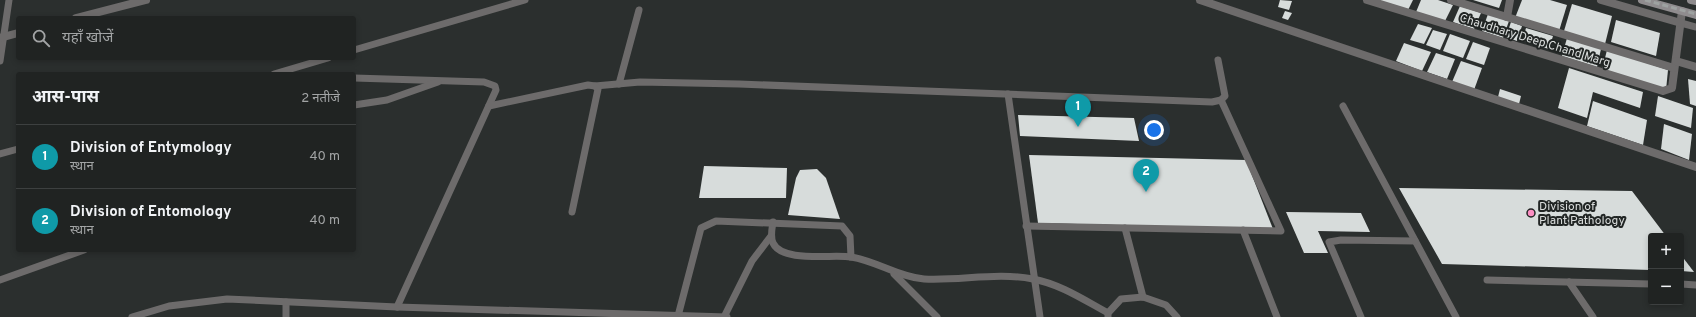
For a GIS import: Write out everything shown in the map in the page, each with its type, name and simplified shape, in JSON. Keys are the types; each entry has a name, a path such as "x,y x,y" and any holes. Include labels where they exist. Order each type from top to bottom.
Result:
{"main road":[{"path":"1642,0 1696,15"},
{"path":"1691,0 1696,2"}],"street":[{"path":"84,16 146,0"},
{"path":"1200,0 1696,167"},
{"name":"Chaudhary Deep Chand Marg","path":"1367,0 1656,89 1668,90 1672,88 1675,65"},
{"path":"1451,0 1675,65 1696,67"},
{"path":"1507,17 1510,0"},
{"path":"1601,0 1681,23"},
{"path":"1675,65 1682,11"},
{"path":"1,37 16,33"}],"lane":[{"path":"0,61 1,37 9,0"},
{"path":"356,49 525,0"},
{"path":"619,84 639,10"},
{"path":"1681,23 1696,27"},
{"path":"285,72 322,60"},
{"path":"489,106 588,85 595,86 640,82 739,84 1212,102 1221,100 1225,96 1218,60"},
{"path":"356,78 491,83 495,86 496,90 397,307"},
{"path":"356,105 374,104 396,98 441,80"},
{"path":"572,212 598,89 595,86"},
{"path":"1008,94 1040,317"},
{"path":"1026,226 1282,231 1221,100"},
{"path":"1343,106 1456,317"},
{"path":"0,154 16,150"},
{"path":"678,316 701,228 707,224 716,221 773,222 842,226 849,231 852,237 851,257"},
{"path":"132,317 169,306 227,300 397,307 726,317 752,261 771,236 773,222"},
{"path":"1125,228 1143,297"},
{"path":"1243,230 1277,317"},
{"path":"771,236 775,246 781,251 793,255 851,257 871,262 905,276 923,279 1034,279 1051,285 1108,315 1121,300 1143,297 1166,305 1177,317"},
{"path":"1361,317 1328,242 1341,240 1415,241"},
{"path":"0,280 78,252"},
{"path":"889,269 937,317"},
{"path":"1487,280 1648,284"},
{"path":"1569,282 1593,317"},
{"path":"1684,284 1696,285"},
{"path":"286,302 286,317"}],"building":[{"path":"1280,0 1292,1 1289,10 1278,7"},
{"path":"1378,0 1413,0 1408,10"},
{"path":"1421,0 1438,0 1453,5 1445,21 1416,12"},
{"path":"1473,0 1502,0 1499,8"},
{"path":"1522,0 1550,0 1567,5 1559,31 1515,18"},
{"path":"1572,4 1612,16 1605,44 1564,31"},
{"path":"1460,6 1481,13 1474,29 1453,22"},
{"path":"1285,11 1292,13 1288,20 1282,18"},
{"path":"1488,14 1509,21 1503,38 1482,31"},
{"path":"1616,20 1660,33 1656,56 1611,42"},
{"path":"1511,22 1522,26 1517,41 1506,37"},
{"path":"1418,24 1432,28 1424,44 1410,40"},
{"path":"1526,28 1553,36 1549,49 1522,41"},
{"path":"1433,30 1447,34 1440,50 1426,45"},
{"path":"1450,34 1470,41 1463,58 1443,51"},
{"path":"1567,38 1601,49 1597,67 1562,56"},
{"path":"1473,42 1490,48 1484,65 1466,59"},
{"path":"1404,43 1431,52 1422,71 1396,61"},
{"path":"1607,50 1668,70 1666,90 1602,70"},
{"path":"1436,53 1455,59 1447,79 1427,72"},
{"path":"1461,61 1482,68 1474,90 1452,82"},
{"path":"1569,68 1643,92 1640,108 1593,92 1587,118 1558,108"},
{"path":"1688,79 1696,81 1696,106 1690,104"},
{"path":"1500,89 1521,96 1519,104 1498,97"},
{"path":"1658,96 1693,108 1691,128 1655,116"},
{"path":"1593,101 1647,120 1643,145 1587,126"},
{"path":"1018,115 1134,118 1139,141 1020,136"},
{"path":"1664,124 1692,134 1689,160 1661,149"},
{"path":"1029,155 1246,160 1273,229 1038,223"},
{"path":"704,166 787,168 786,198 699,198"},
{"path":"817,169 826,178 840,219 788,215 796,178 800,170"},
{"name":"Division of Plant Pathology","path":"1399,188 1632,191 1664,233 1648,233 1648,270 1442,264"},
{"path":"1286,212 1361,213 1370,232 1318,231 1328,253 1304,253"},
{"path":"1684,259 1694,272 1684,271"}],"railway":[{"path":"1645,0 1696,14"}],"place":[{"name":"Division of Entymology","path":"1078,127"},
{"name":"Division of Entomology","path":"1146,192"},
{"name":"Division of Plant Pathology","path":"1531,213"}]}
